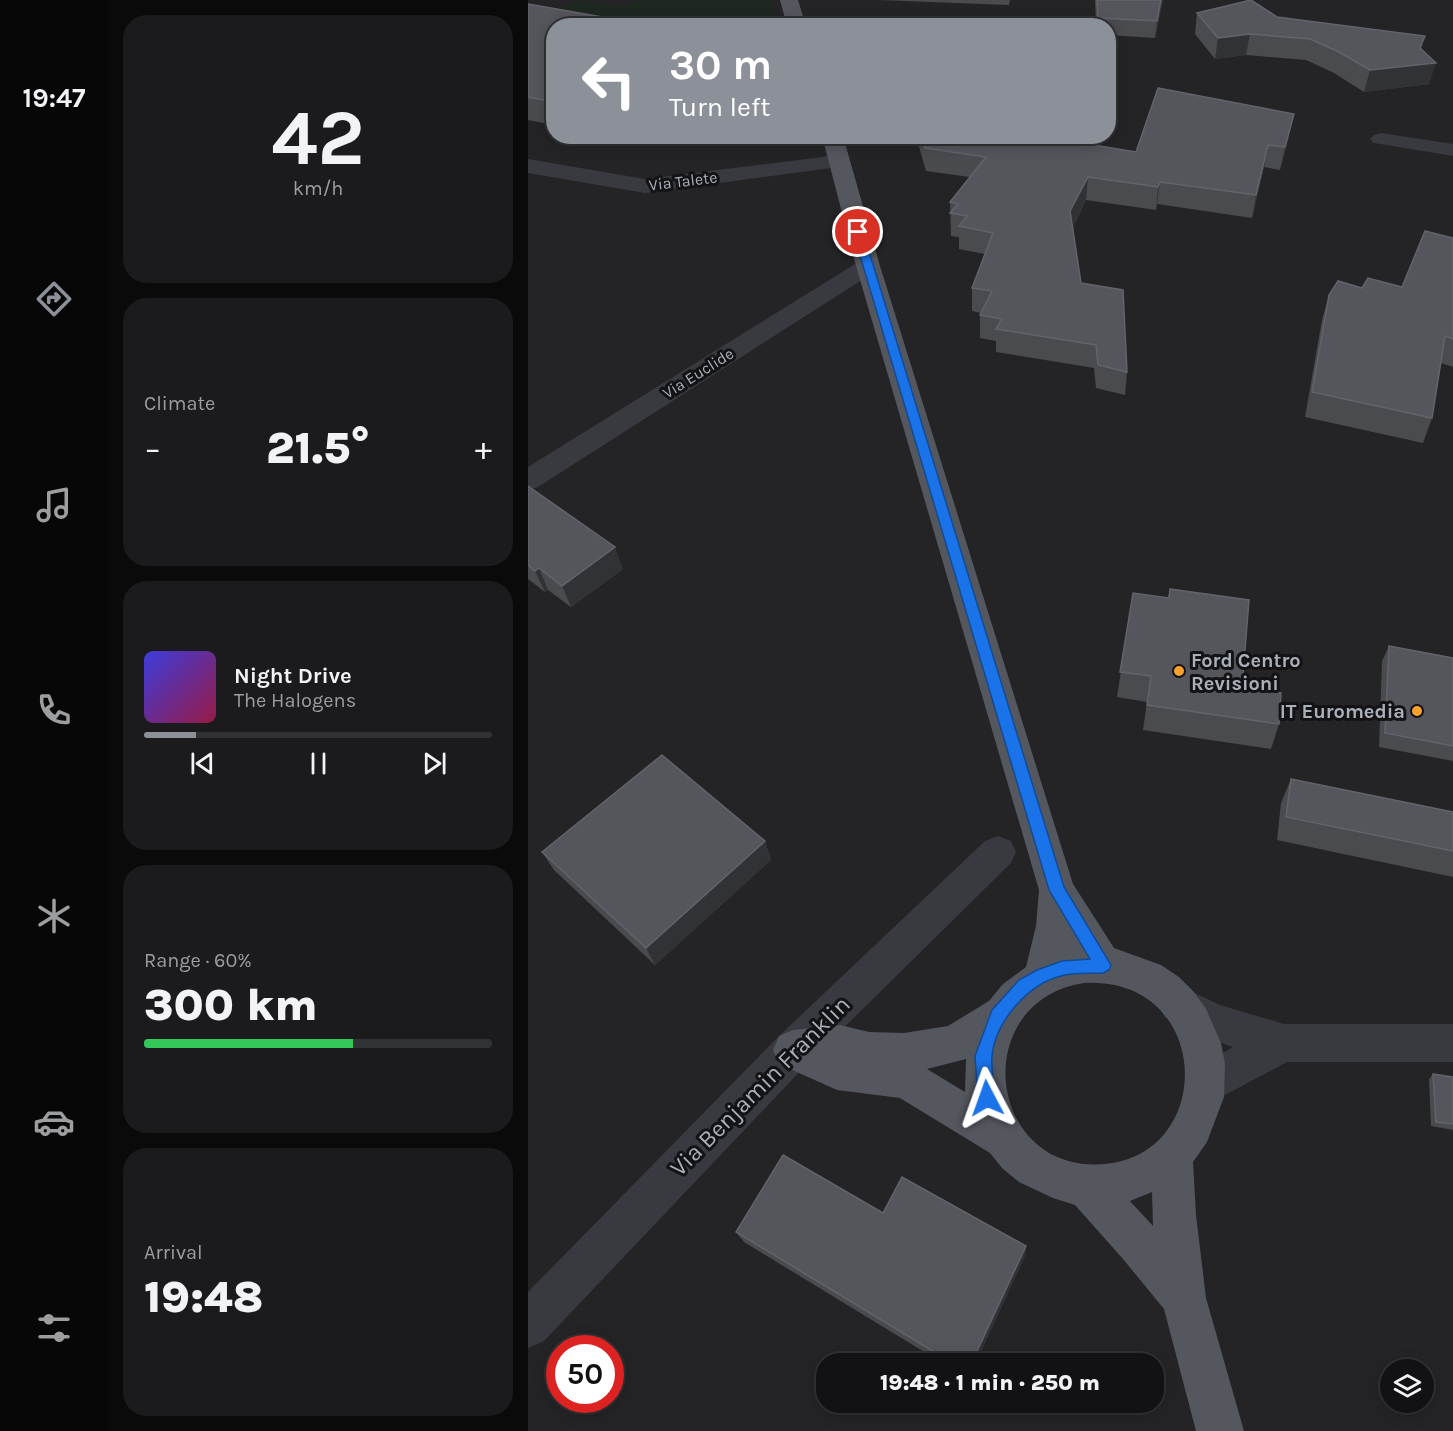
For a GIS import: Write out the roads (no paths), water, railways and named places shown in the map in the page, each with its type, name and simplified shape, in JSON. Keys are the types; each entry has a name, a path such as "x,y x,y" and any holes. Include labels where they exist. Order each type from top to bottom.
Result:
{"main road":[{"path":"789,0 795,18"},
{"path":"835,149 868,266 1057,890 1103,965"},
{"path":"1043,975 1055,926 1057,890"},
{"path":"1103,965 1144,977 1178,1004 1201,1041 1209,1084 1198,1126 1172,1161 1132,1183 1086,1185 1041,1170 1007,1140 906,1079 837,1070 793,1050 840,1044 869,1052 904,1053 955,1044 998,1016 1025,985 1043,975 1062,968 1103,965"},
{"path":"998,1016 984,1056 987,1098 1007,1140"},
{"path":"1172,1161 1174,1215 1183,1298 1220,1431"},
{"path":"1086,1185 1139,1243 1183,1298"}],"street":[{"path":"1380,139 1453,150"},
{"name":"Via Talete","path":"528,166 645,186 835,149"},
{"name":"Via Euclide","path":"528,480 868,266"},
{"name":"Via Benjamin Franklin","path":"528,1325 793,1050 998,852"},
{"path":"1178,1004 1214,1023 1284,1043 1453,1043"},
{"path":"1209,1084 1243,1063 1284,1043"}],"place":[{"name":"Ford Centro Revisioni","path":"1179,671"},
{"name":"IT Euromedia","path":"1417,711"}]}
